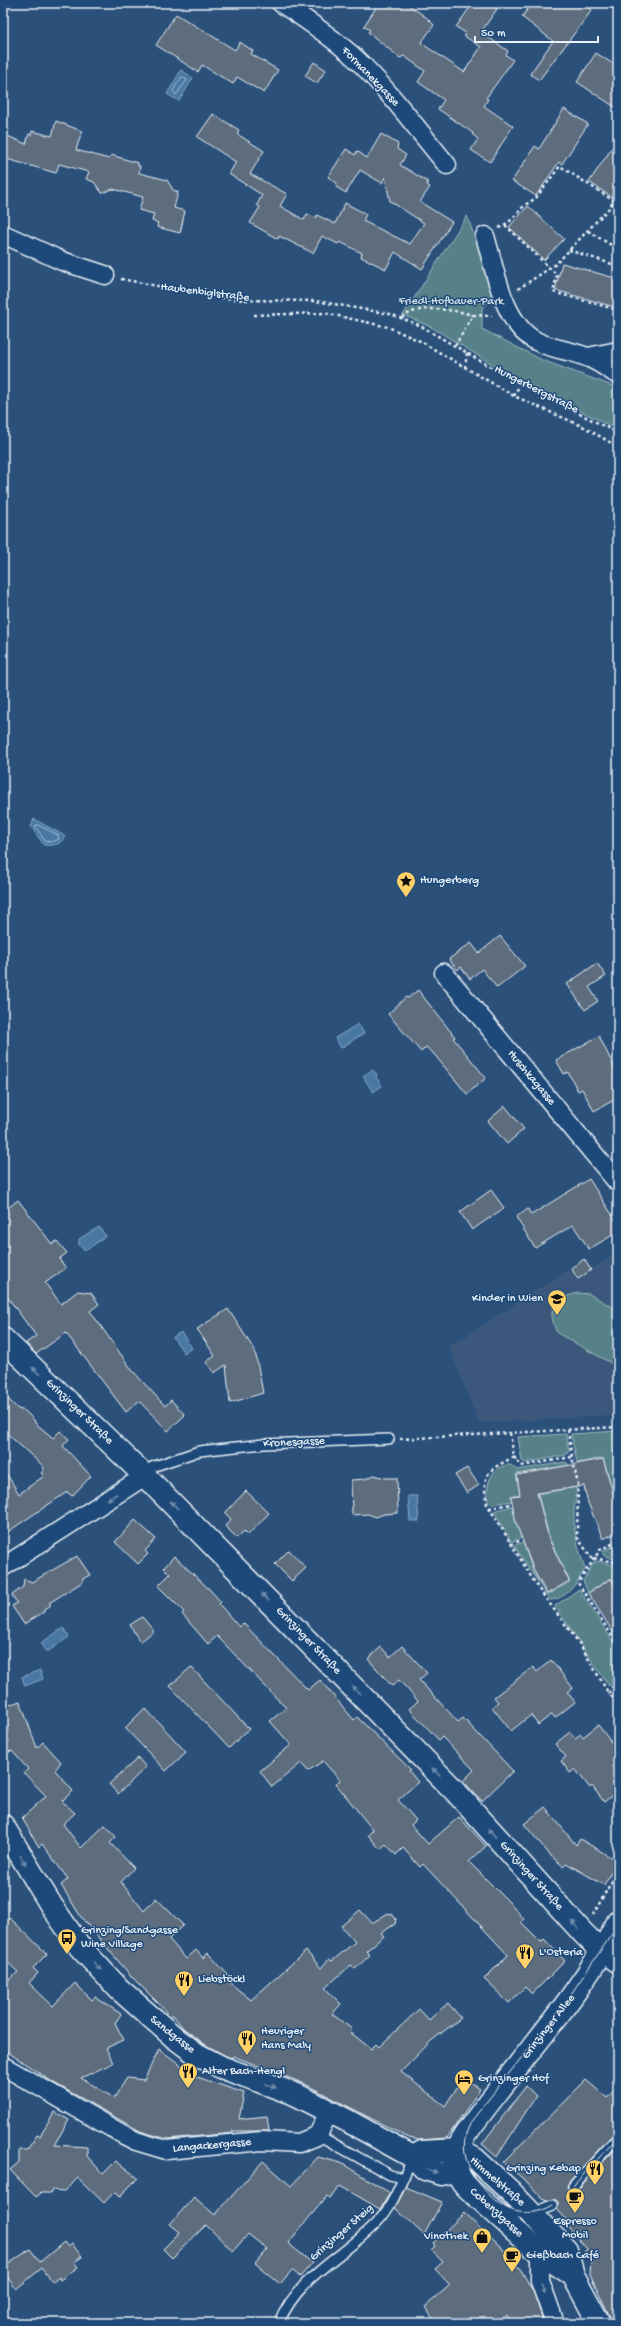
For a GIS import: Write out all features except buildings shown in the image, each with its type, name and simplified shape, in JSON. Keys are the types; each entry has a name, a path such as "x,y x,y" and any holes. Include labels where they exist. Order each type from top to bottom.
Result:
{"street":[{"name":"Formanekgasse","path":"281,3 328,36 355,59 388,93 446,165"},
{"path":"3,234 62,261 105,275"},
{"path":"485,236 510,317 523,331 535,341 553,348 588,357 618,375"},
{"path":"588,357 618,351"},
{"name":"Huschkagasse","path":"444,973 618,1183"},
{"name":"Grinzinger Straße","path":"3,1339 145,1476 455,1791 583,1934 610,1958"},
{"name":"Kronesgasse","path":"3,1567 145,1476"},
{"name":"Sandgasse","path":"3,1826 51,1905 80,1947 119,1989 150,2018 198,2055 221,2067 296,2095 329,2111 413,2157"},
{"name":"Grinzinger Allee","path":"457,2160 468,2130 574,1995 610,1958 618,1922"},
{"name":"Langackergasse","path":"3,2066 124,2135 157,2149 174,2150 262,2141 299,2143 318,2135"},
{"path":"318,2135 329,2111"},
{"path":"413,2157 422,2152 457,2160"},
{"name":"Himmelstraße","path":"457,2160 475,2159 532,2213 566,2250 573,2275 599,2323"},
{"name":"Cobenzlgasse","path":"457,2160 461,2181 540,2253"},
{"path":"540,2253 540,2281 555,2323"},
{"name":"Himmelstraße","path":"540,2253 573,2275"}],"lane":[{"name":"Kronesgasse","path":"145,1476 152,1467 199,1451 264,1444 389,1439"},
{"path":"318,2135 390,2175 403,2178"},
{"path":"573,2186 618,2137"},
{"name":"Grinzinger Steig","path":"280,2323 294,2296 315,2273 379,2220 387,2210 413,2157"},
{"path":"498,2214 532,2213 553,2205"}],"path":[{"path":"485,236 505,225 525,205 536,198 560,166 614,201"},
{"path":"505,299 556,264 614,201 618,194"},
{"path":"505,225 550,267 557,276 553,292 618,310"},
{"path":"587,231 618,249"},
{"path":"569,250 618,266"},
{"name":"Haubenbiglstraße","path":"105,275 166,289 215,297 244,300 309,300 337,303 402,318 419,325 455,346"},
{"path":"402,318 406,314 416,311 447,309 473,314 510,317"},
{"path":"254,315 325,313 388,327 420,341 514,396 584,427 618,447"},
{"path":"455,346 473,314"},
{"name":"Hungerbergstraße","path":"455,346 520,384 618,433"},
{"path":"465,368 467,353"},
{"path":"514,396 520,384"},
{"path":"389,1439 618,1427"},
{"path":"568,1430 578,1490 577,1538 594,1559 618,1564"},
{"path":"510,1433 514,1457 521,1466 572,1457"},
{"path":"514,1457 491,1469 486,1480 484,1491 489,1508 538,1588 578,1643 609,1694 618,1704"},
{"path":"489,1508 511,1504"},
{"path":"511,1545 521,1540"},
{"path":"618,1541 600,1550 578,1583 617,1644 618,1649"},
{"path":"609,1694 616,1678 618,1656"},
{"path":"583,1934 618,1870"}],"shaded area":[{"name":"Kinder in Wien","path":"618,1251 618,1415 479,1423 449,1347 584,1259 591,1270"}],"green space":[{"name":"Friedl-Hofbauer-Park","path":"467,216 493,288 491,300 482,308 482,329 542,360 618,388 618,430 510,375 431,327 403,315"},
{"path":"578,1293 589,1294 618,1310 618,1367 557,1333 552,1317 554,1306 563,1298"},
{"path":"618,1431 618,1508 603,1458 577,1463 571,1434"},
{"path":"566,1434 569,1451 566,1455 525,1463 522,1461 518,1437"},
{"path":"566,1462 569,1465 516,1474 520,1494 511,1496 512,1501 492,1504 488,1502 487,1496 489,1483 494,1472 499,1468 511,1465 517,1470"},
{"path":"576,1487 577,1493 574,1512 574,1527 585,1569 575,1585 562,1597 550,1600 546,1595 570,1582 550,1539 538,1494"},
{"path":"512,1506 521,1538 511,1542 494,1511"},
{"path":"523,1542 533,1571 543,1590 514,1546"},
{"path":"618,1544 618,1561 603,1555 603,1551"},
{"path":"599,1561 618,1567 618,1589 611,1578 588,1593 583,1581 594,1562"},
{"path":"579,1589 615,1645 615,1667 613,1679 609,1686 555,1606"}],"water":[{"path":"181,70 193,78 179,101 167,94"},
{"path":"34,819 65,836 59,843 44,845 31,827"},
{"path":"358,1024 364,1033 341,1048 335,1038"},
{"path":"372,1070 377,1074 376,1077 382,1086 373,1092 363,1076"},
{"path":"99,1227 106,1236 85,1251 79,1245 79,1239"},
{"path":"181,1332 192,1348 184,1353 173,1337"},
{"path":"408,1496 417,1496 419,1521 410,1521"},
{"path":"63,1628 69,1637 47,1652 41,1643"},
{"path":"40,1670 43,1679 25,1686 22,1677"}],"tram line":[{"path":"553,2205 543,2210 524,2213 506,2208 498,2203 483,2188 472,2172 465,2155 465,2137 473,2119 567,2000 618,1925"},
{"path":"573,2186 618,2137"}],"place":[{"name":"Hungerberg","path":"406,898"},
{"name":"Kinder in Wien","path":"557,1316"},
{"name":"Grinzing/Sandgasse Wine Village","path":"67,1955"},
{"name":"L'Osteria","path":"525,1970"},
{"name":"Liebstöckl","path":"184,1997"},
{"name":"Heuriger Hans Maly","path":"247,2056"},
{"name":"Alter Bach-Hengl","path":"188,2089"},
{"name":"Grinzinger Hof","path":"464,2096"},
{"name":"Grinzing Kebap","path":"595,2186"},
{"name":"Espresso Mobil","path":"575,2214"},
{"name":"Vinothek","path":"482,2254"},
{"name":"Gießbach Café","path":"512,2273"}]}
